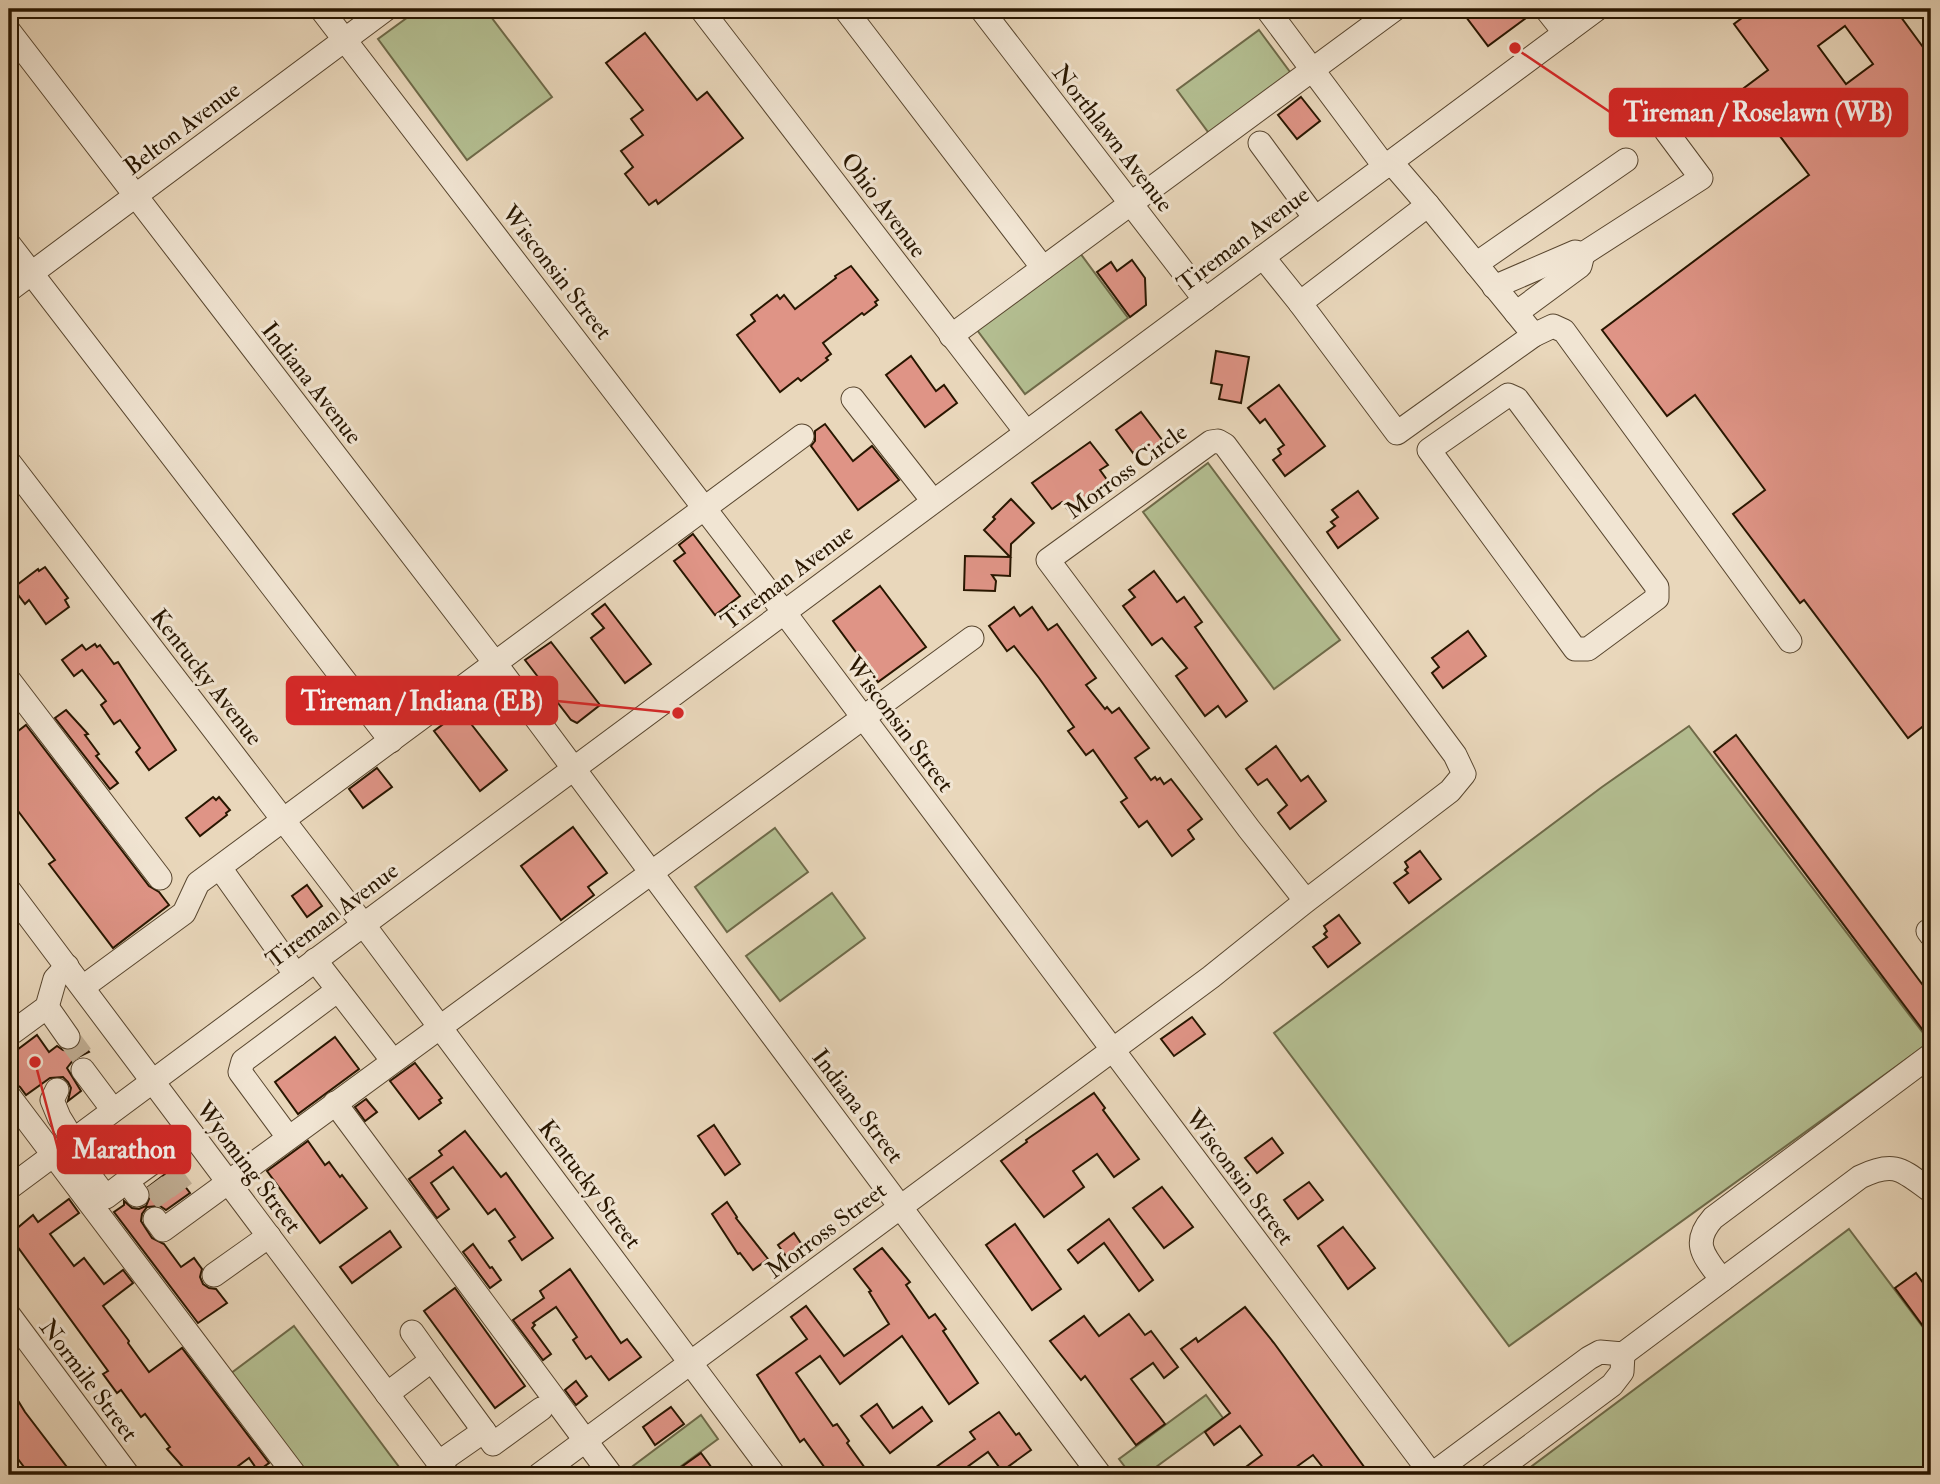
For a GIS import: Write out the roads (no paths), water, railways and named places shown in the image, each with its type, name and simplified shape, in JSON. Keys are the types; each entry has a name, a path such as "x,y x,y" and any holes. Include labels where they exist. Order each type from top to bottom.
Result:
{"street":[{"name":"Wisconsin Street","path":"321,9 784,612 1431,1475"},
{"name":"Belton Avenue","path":"9,290 386,9"},
{"name":"Ohio Avenue","path":"701,9 1026,432"},
{"path":"845,9 1043,268"},
{"name":"Northlawn Avenue","path":"981,9 1205,300"},
{"path":"1267,9 1388,164 1428,205 1534,335"},
{"path":"951,336 1395,9"},
{"path":"1546,9 1565,33"},
{"name":"Tireman Avenue","path":"9,1188 1597,9"},
{"name":"Indiana Avenue","path":"9,31 574,768"},
{"path":"1516,313 1580,266 1583,254 1700,178 1666,131"},
{"path":"1260,143 1315,218"},
{"path":"1476,264 1626,160"},
{"path":"1300,303 1428,205"},
{"path":"9,244 391,741"},
{"path":"1494,287 1575,252 1583,254"},
{"path":"1262,257 1300,303 1397,433 1534,335 1553,326 1564,331 1790,640"},
{"path":"1508,395 1517,399 1657,587 1657,598 1588,649 1575,649 1429,450 1439,443 1508,395"},
{"path":"853,399 933,502"},
{"path":"1420,416 1439,443"},
{"path":"83,986 184,913 198,883 802,436"},
{"name":"Morross Circle","path":"1211,978 1306,901 1450,791 1464,774 1455,755 1219,440 1211,442 1048,559 1249,829 1306,901"},
{"name":"Kentucky Avenue","path":"9,461 363,924"},
{"path":"177,1210 229,1182 972,638"},
{"path":"9,680 160,878"},
{"name":"Indiana Street","path":"574,768 1100,1475"},
{"path":"220,868 296,975"},
{"name":"Wyoming Street","path":"9,890 443,1469"},
{"name":"Kentucky Street","path":"363,924 774,1475"},
{"path":"315,960 393,1061"},
{"path":"13,1032 47,1007 55,979 67,966"},
{"name":"Morross Street","path":"539,1475 1211,978"},
{"path":"288,1137 240,1072 243,1061 338,990"},
{"path":"47,1007 68,1037"},
{"path":"220,1031 243,1061"},
{"path":"1722,1280 1702,1250 1703,1229 1713,1218 1931,1055"},
{"path":"73,1140 52,1100 74,1073 108,1114 124,1145 148,1177"},
{"path":"9,1096 54,1154 106,1197 148,1177 192,1134"},
{"path":"335,1103 611,1475"},
{"path":"81,1177 124,1145"},
{"path":"1431,1475 1589,1358 1600,1352 1623,1354 1860,1177 1880,1168 1900,1169 1931,1191"},
{"path":"81,1177 295,1475"},
{"path":"214,1275 269,1236"},
{"name":"Normile Street","path":"9,1315 128,1475"},
{"path":"412,1332 493,1444 541,1409"},
{"path":"1491,1475 1612,1385 1622,1372 1623,1354"},
{"path":"387,1394 432,1360"},
{"path":"443,1469 484,1431"}],"tunnel":[{"path":"68,1037 82,1056"},
{"path":"169,1172 187,1196"},
{"path":"153,1183 171,1208"}],"place":[{"name":"Tireman / Roselawn (WB)","path":"1515,48"},
{"name":"Tireman / Indiana (EB)","path":"678,713"},
{"name":"Marathon","path":"35,1062"}]}
